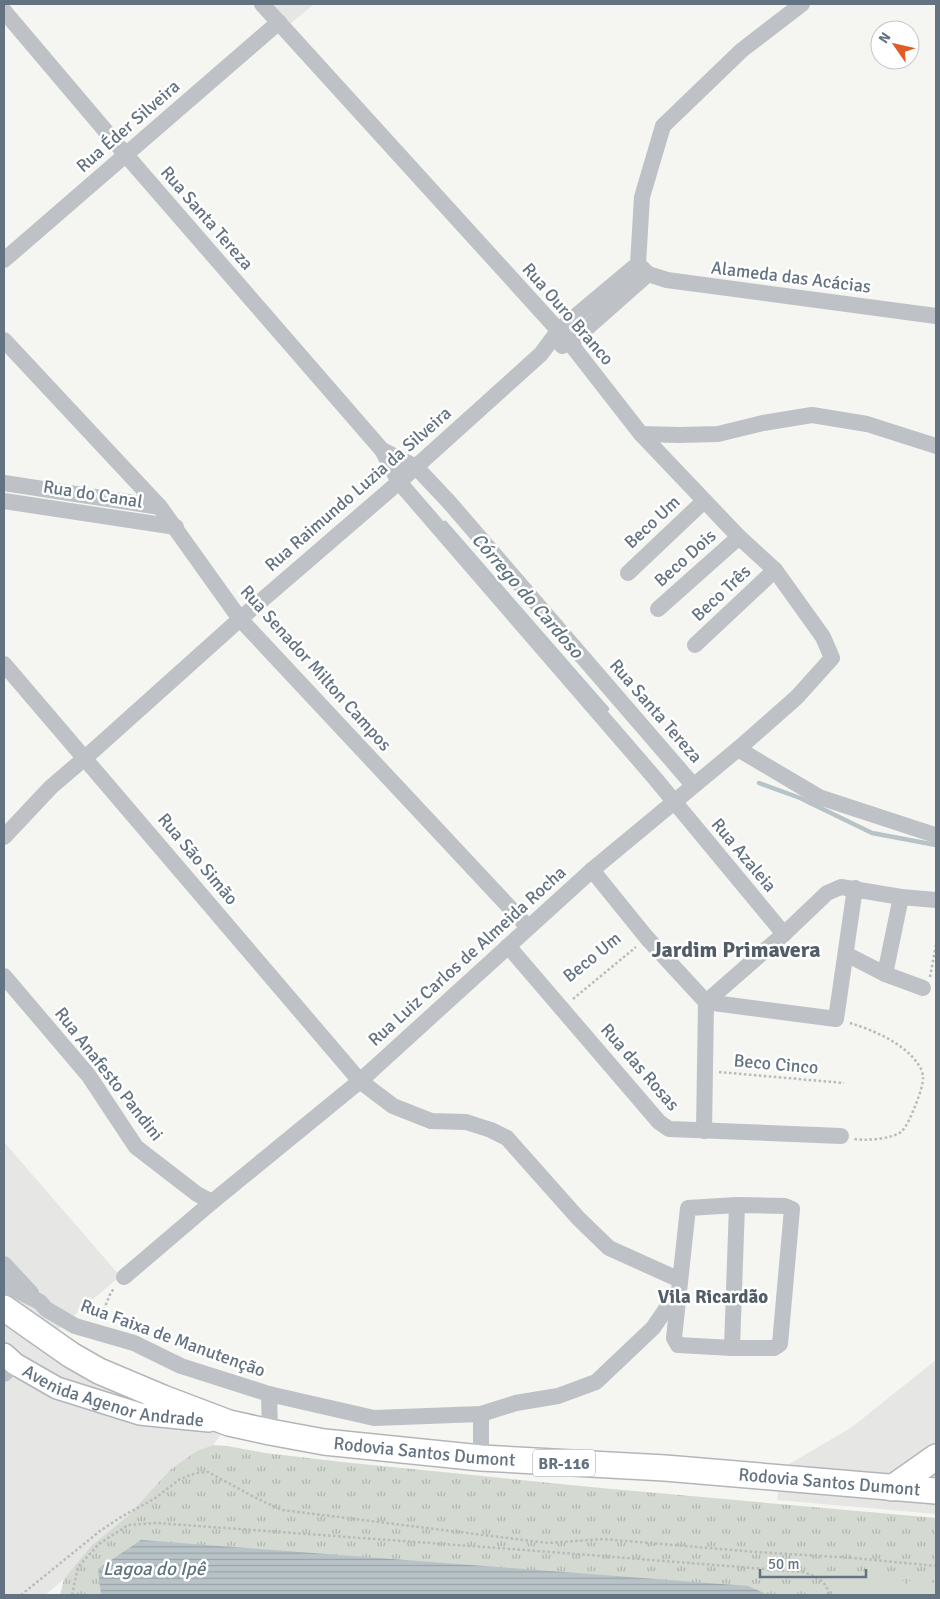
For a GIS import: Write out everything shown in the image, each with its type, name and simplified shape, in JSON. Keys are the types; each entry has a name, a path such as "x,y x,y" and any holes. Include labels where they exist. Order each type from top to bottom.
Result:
{"highway":[{"name":"Rodovia Santos Dumont","path":"4,1308 71,1355 99,1371 230,1423 270,1432 324,1442 481,1458 666,1468 936,1491"},
{"path":"892,1488 936,1457"}],"main road":[{"name":"Avenida Agenor Andrade","path":"8,1364 57,1388 140,1414 230,1423"}],"street":[{"name":"Rua Ouro Branco","path":"262,4 570,343 641,434 739,537 775,570 823,637 832,658"},
{"path":"570,343 643,269 642,197 663,126 742,50 802,4"},
{"name":"Rua Santa Tereza","path":"4,11 126,155 382,450 399,482 674,801"},
{"name":"Rua Éder Silveira","path":"4,260 279,22"},
{"name":"Alameda das Acácias","path":"643,269 667,280 936,316"},
{"name":"Rua Raimundo Luzia da Silveira","path":"4,837 51,787 240,619 399,482 541,354 558,331 643,269"},
{"name":"Rua Senador Milton Campos","path":"4,340 160,507 240,619 528,927"},
{"name":"Rua Raimundo Luzia da Silveira","path":"541,354 570,343"},
{"path":"641,434 679,436 718,434 763,423 812,415 867,424 936,446"},
{"name":"Rua Santa Tereza","path":"382,450 416,466 693,785"},
{"name":"Rua do Canal","path":"4,483 160,507"},
{"name":"Rua do Canal","path":"4,501 176,527"},
{"name":"Beco Um","path":"628,573 704,501"},
{"name":"Beco Dois","path":"658,609 739,537"},
{"name":"Beco Três","path":"695,645 775,570"},
{"name":"Rua Luiz Carlos de Almeida Rocha","path":"124,1277 360,1080 592,870 738,749 797,697 832,658"},
{"name":"Rua São Simão","path":"4,664 360,1080 393,1106 431,1121 466,1122 492,1130 507,1138 578,1218 609,1248 679,1285"},
{"path":"738,749 819,797 935,835"},
{"name":"Rua Azaleia","path":"674,801 784,934"},
{"path":"592,870 647,938 706,1002 836,1019 855,888"},
{"path":"704,1131 706,1002 784,934 827,892 841,887 855,888 901,897 936,900"},
{"path":"885,974 901,897"},
{"name":"Rua das Rosas","path":"508,946 660,1122 669,1129 840,1136"},
{"path":"846,954 885,974 923,988"},
{"name":"Rua Anafesto Pandini","path":"5,977 89,1076 136,1147 197,1194 212,1202"},
{"path":"732,1348 737,1205"},
{"path":"737,1205 785,1206 790,1207 793,1212 780,1344 774,1348 682,1346 676,1343 674,1338 688,1208 737,1205"},
{"name":"Rua Faixa de Manutenção","path":"4,1264 46,1309 67,1321 94,1332 134,1343 181,1366 269,1394 374,1418 481,1414 516,1403 558,1396 596,1382 653,1328 679,1285"},
{"name":"Rua Faixa de Manutenção","path":"4,1284 40,1302"},
{"name":"Rua Faixa de Manutenção","path":"269,1394 270,1432"},
{"path":"481,1414 481,1458"}],"path":[{"name":"Beco Um","path":"562,1008 647,938"},
{"path":"923,988 926,987 930,978 936,945"},
{"path":"836,1019 870,1029 909,1053 920,1065 924,1079 909,1122 902,1132 892,1137 864,1141 840,1136"},
{"name":"Beco Cinco","path":"705,1071 844,1083"},
{"path":"94,1332 111,1292 124,1277"},
{"path":"21,1595 106,1526 154,1499 180,1479 196,1473 208,1472 282,1510 548,1543 603,1539 644,1544 854,1558 936,1566"},
{"path":"72,1595 78,1567 98,1544 128,1525 158,1523 803,1572 814,1575 821,1580 830,1595"}],"shaded area":[{"path":"273,4 314,4 290,24"},
{"path":"4,1142 120,1276 47,1339 229,1424 213,1445 197,1451 129,1515 91,1546 64,1579 45,1595 4,1595"},
{"path":"936,1360 936,1514 777,1500 781,1469 852,1427"}],"green space":[{"path":"213,1445 342,1462 601,1488 936,1518 936,1595 60,1595 64,1579 91,1546 129,1515 171,1469 197,1451"},
{"path":"835,1576 905,1581 903,1595 833,1595"},
{"path":"908,1581 936,1583 936,1595 907,1595"}],"water":[{"name":"Lagoa do Ipê","path":"141,1540 748,1586 766,1594 101,1595 98,1569"}],"waterway":[{"name":"Córrego do Cardoso","path":"445,523 607,709"},
{"name":"Córrego do Cardoso","path":"759,783 800,798 872,833 936,845"}],"district":[{"name":"Jardim Primavera","path":"736,949"},
{"name":"Vila Ricardão","path":"713,1296"}]}
